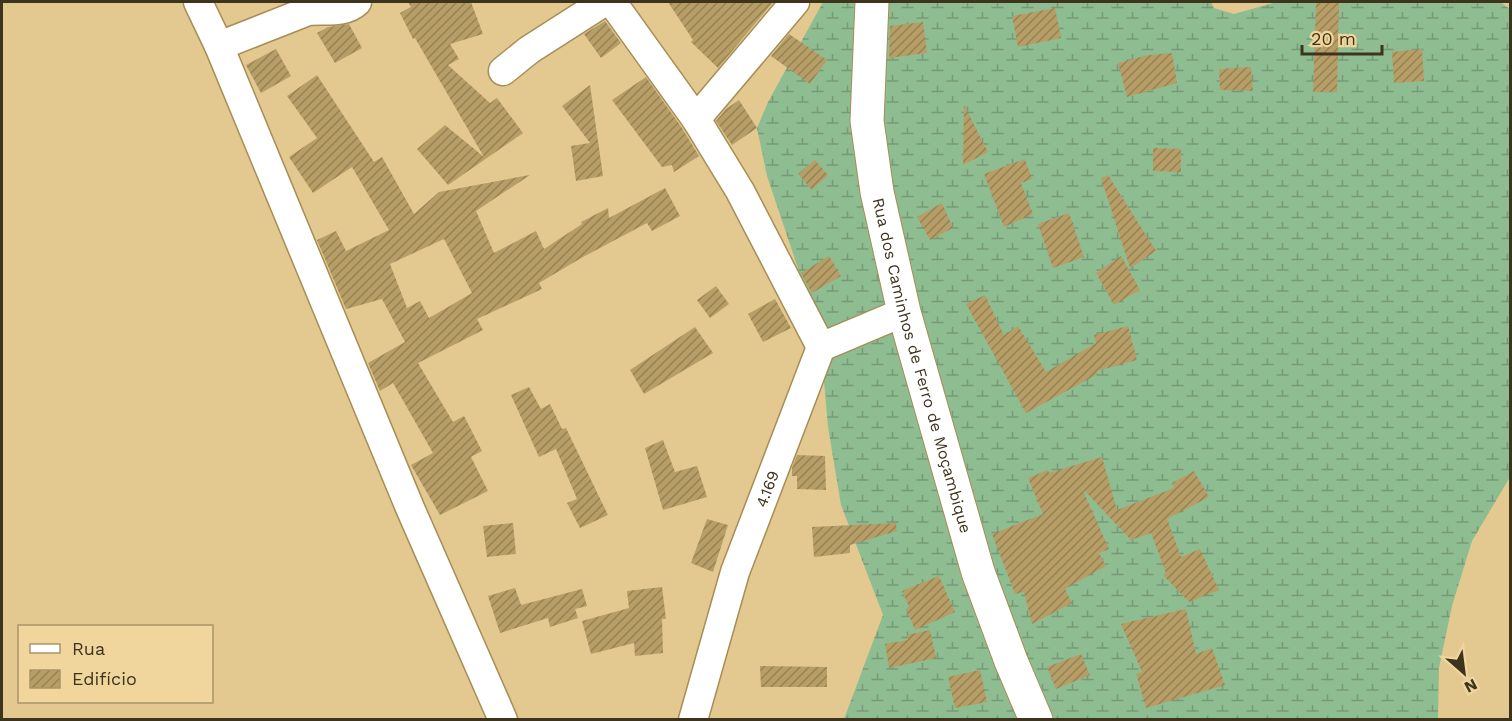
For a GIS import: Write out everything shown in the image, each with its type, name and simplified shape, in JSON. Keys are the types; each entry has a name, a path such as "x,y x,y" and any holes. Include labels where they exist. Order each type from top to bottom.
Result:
{"street":[{"path":"198,2 219,46 410,508 503,720"},
{"path":"219,46 308,11 341,10 352,7 357,2"},
{"path":"503,71 529,50 604,2"},
{"path":"612,2 696,119 740,191 820,347 904,312"},
{"path":"696,119 795,2"},
{"name":"Rua dos Caminhos de Ferro de Moçambique","path":"872,2 867,121 877,192 904,312 978,572 1035,720"},
{"name":"4.169","path":"693,720 735,572 820,347"}],"green space":[{"path":"823,2 1211,2 1214,8 1234,14 1276,2 1500,2 1510,9 1510,477 1472,541 1452,606 1439,668 1438,719 844,719 883,615 841,505 828,427 821,347 814,316 767,176 757,128 768,102"}],"building":[{"path":"408,2 471,2 483,34 450,44 459,59 448,65 490,103 497,98 523,133 448,185 417,149 445,125 484,157 415,38 413,39 400,13 411,7"},
{"path":"668,2 773,2 718,68 691,42 693,40"},
{"path":"1316,2 1339,2 1337,92 1313,92"},
{"path":"1055,8 1061,38 1018,47 1012,16"},
{"path":"605,21 621,43 601,58 584,34"},
{"path":"923,22 927,53 889,58 890,26"},
{"path":"349,24 362,48 335,63 317,33 328,27"},
{"path":"789,34 827,60 810,84 771,56"},
{"path":"276,49 291,76 261,93 246,65"},
{"path":"1422,49 1424,81 1394,83 1392,52"},
{"path":"1172,53 1177,83 1127,97 1118,63 1148,55"},
{"path":"1251,67 1253,91 1220,90 1219,69"},
{"path":"317,75 374,162 382,157 414,214 439,192 530,175 476,211 494,253 536,231 544,249 582,224 581,222 608,208 609,218 665,188 680,216 652,231 647,223 583,257 539,283 542,289 477,319 483,330 418,363 453,422 464,416 482,451 471,457 488,491 440,515 411,465 433,453 393,383 380,391 368,363 405,342 382,299 346,309 317,240 336,231 346,251 389,230 352,167 313,193 289,157 317,138 287,96","holes":["444,239 472,293 429,318 420,301 407,308 390,264"]},
{"path":"646,77 699,156 674,172 672,165 662,167 612,100"},
{"path":"590,85 603,176 576,181 571,146 590,143 562,106"},
{"path":"739,100 757,128 732,145 716,121 726,109"},
{"path":"964,105 988,152 963,165"},
{"path":"1153,148 1181,149 1181,172 1153,171"},
{"path":"1025,159 1032,179 1021,183 1033,214 1004,227 984,174"},
{"path":"815,160 828,175 812,190 798,174"},
{"path":"1108,175 1156,251 1130,268 1101,178"},
{"path":"942,203 953,228 930,240 917,217"},
{"path":"1069,213 1084,257 1053,268 1038,224"},
{"path":"829,256 841,276 812,293 801,273"},
{"path":"1121,256 1140,290 1114,305 1096,273"},
{"path":"716,286 729,304 710,318 697,300"},
{"path":"985,295 1004,335 1018,326 1046,372 1096,343 1094,335 1128,326 1137,360 1097,371 1098,374 1026,413 966,304"},
{"path":"775,299 791,328 763,342 748,314"},
{"path":"695,327 713,353 644,394 630,370"},
{"path":"529,387 541,409 550,404 562,429 566,428 608,515 580,528 567,503 577,499 556,449 539,457 511,395"},
{"path":"663,440 675,472 697,466 707,497 663,510 645,448"},
{"path":"797,455 825,456 826,490 797,489 797,476 792,476 792,468"},
{"path":"1102,457 1117,510 1174,488 1172,483 1194,471 1209,497 1167,519 1181,557 1200,549 1219,590 1189,602 1163,575 1166,573 1151,533 1131,540 1082,488 1109,549 1099,553 1106,566 1065,589 1072,603 1032,624 1024,592 1015,594 992,534 1043,514 1028,478 1048,470 1049,473"},
{"path":"707,519 728,525 713,572 691,563"},
{"path":"513,523 516,554 487,557 483,526"},
{"path":"896,523 897,531 850,545 850,553 814,557 812,527"},
{"path":"939,576 955,612 915,630 906,609 909,607 902,591"},
{"path":"662,587 666,619 662,619 663,653 635,656 634,643 591,654 582,621 629,608 627,591"},
{"path":"515,588 521,605 582,589 587,606 575,609 578,618 550,627 548,618 500,633 488,596"},
{"path":"1186,609 1196,654 1212,648 1225,685 1146,708 1136,674 1142,672 1121,624"},
{"path":"930,630 936,658 889,668 885,644 908,640 907,635"},
{"path":"1081,654 1090,675 1056,689 1047,667"},
{"path":"760,666 827,667 827,687 761,687"},
{"path":"980,670 987,702 955,708 948,677"}]}
